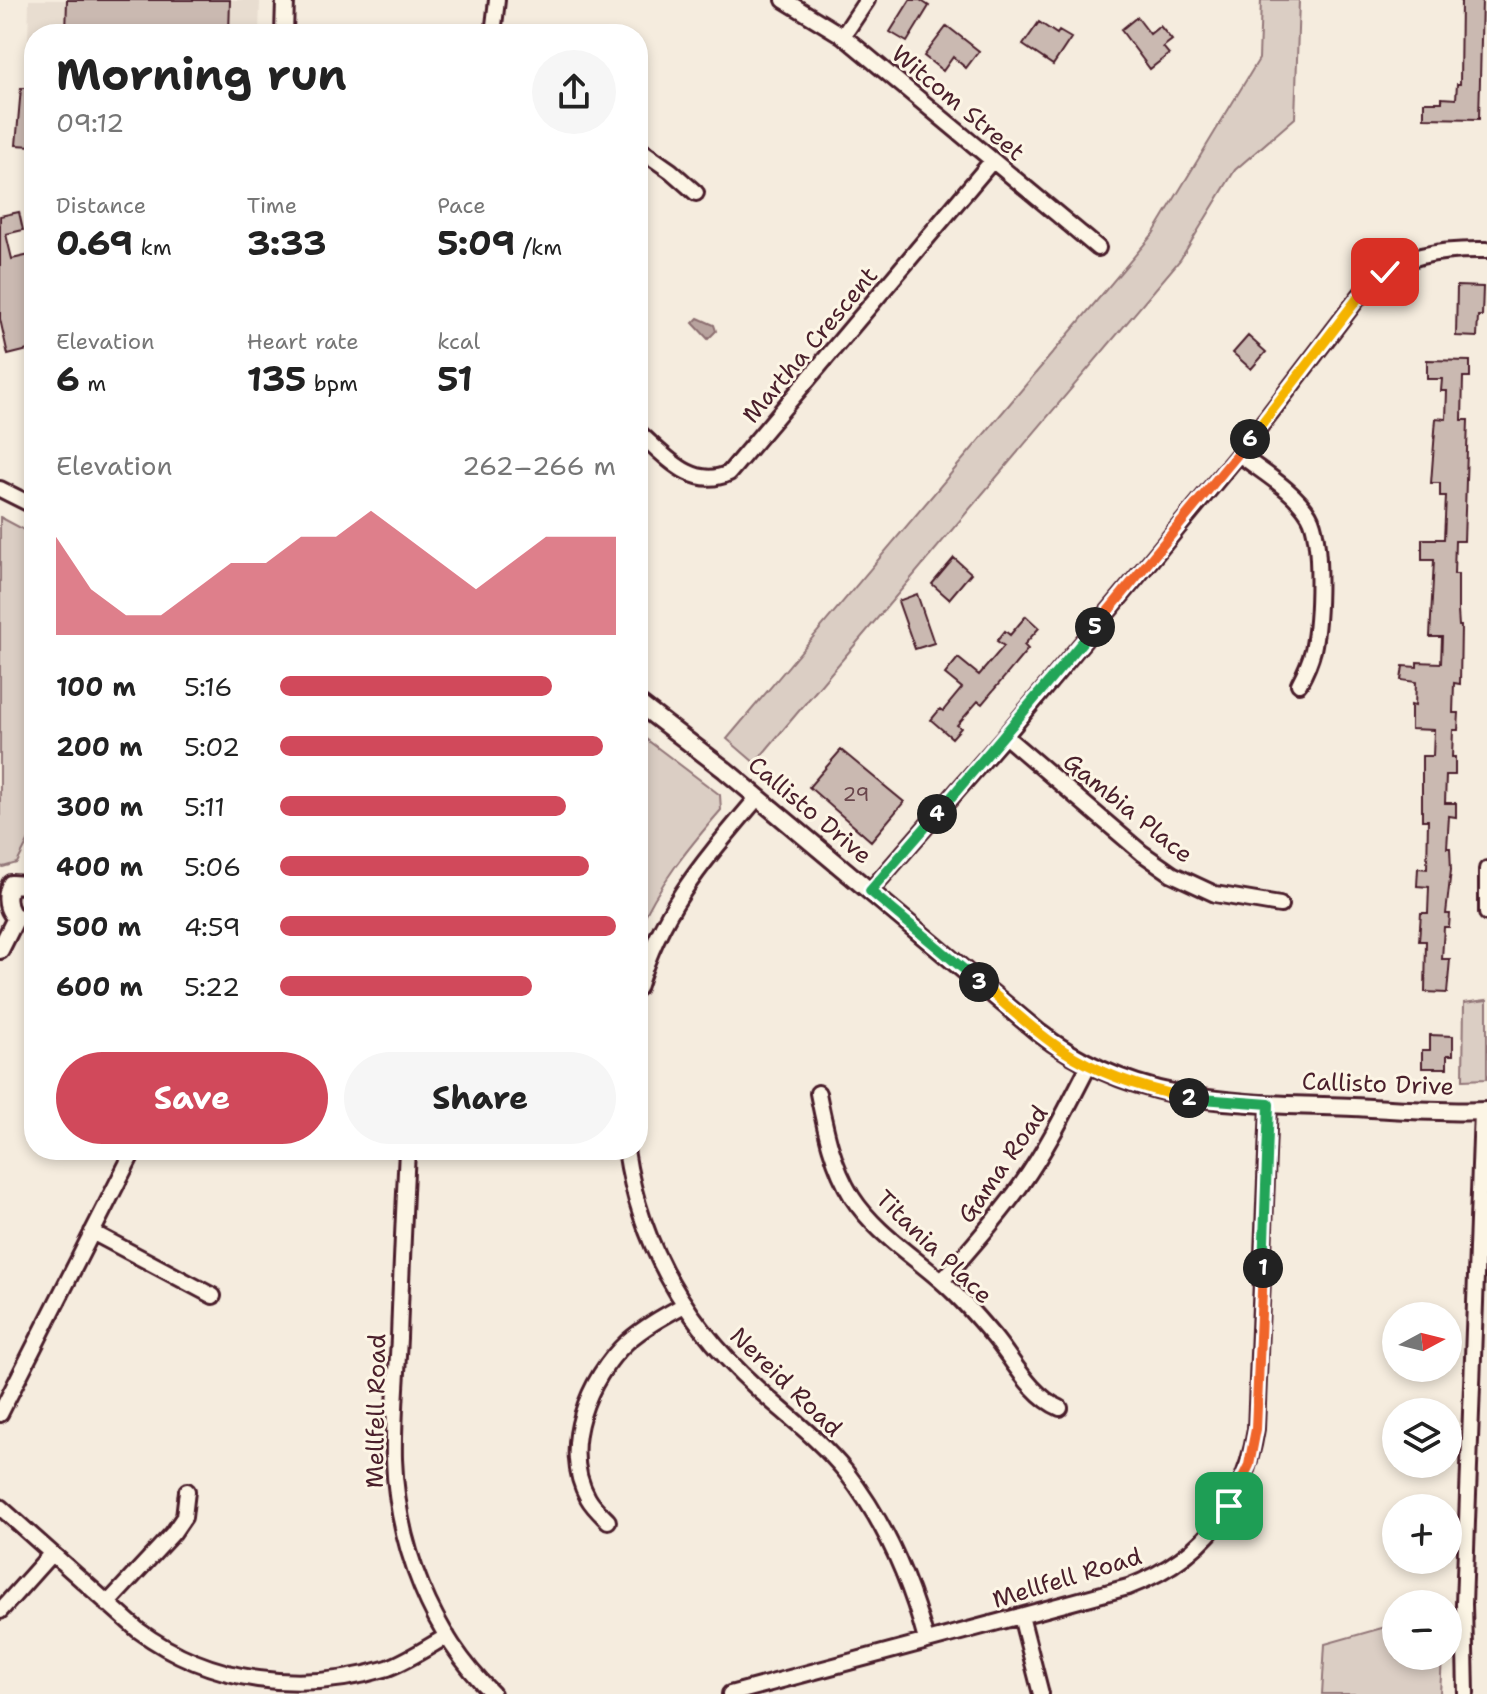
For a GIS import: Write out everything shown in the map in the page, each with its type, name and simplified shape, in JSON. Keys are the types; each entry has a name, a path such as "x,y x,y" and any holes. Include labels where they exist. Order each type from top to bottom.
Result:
{"street":[{"path":"284,24 285,0"},
{"path":"494,24 497,0"},
{"name":"Witcom Street","path":"784,0 843,36 1098,248"},
{"path":"843,36 867,0"},
{"path":"648,155 696,193"},
{"name":"Martha Crescent","path":"648,440 692,476 710,479 729,473 992,161"},
{"path":"870,891 1005,736 1239,454 1351,306 1379,276 1403,261 1423,254 1445,250 1487,250"},
{"path":"1239,454 1302,505 1316,533 1315,638 1310,661 1299,684"},
{"path":"0,489 24,501"},
{"name":"Callisto Drive","path":"648,710 758,797 1038,1032 1089,1065 1173,1095 1216,1102 1484,1111"},
{"name":"Gambia Place","path":"1005,736 1142,853 1172,874 1215,894 1280,905"},
{"path":"648,964 672,905 691,877 758,797"},
{"path":"1487,869 1487,913"},
{"path":"24,886 16,883 2,891 3,908 16,918 24,916"},
{"path":"0,950 16,918"},
{"name":"Gama Road","path":"942,1281 1006,1206 1034,1166 1089,1065"},
{"name":"Titania Place","path":"818,1093 832,1153 851,1195 880,1230 942,1281 994,1337 1034,1388 1048,1402 1060,1408"},
{"name":"Mellfell Road","path":"730,1694 1128,1587 1170,1568 1211,1532 1237,1495 1249,1465 1256,1429 1269,1104"},
{"path":"1466,1694 1464,1604 1481,1261 1484,1111"},
{"path":"0,1414 129,1160"},
{"name":"Mellfell Road","path":"407,1160 394,1439 400,1516 412,1560 430,1604 469,1668 493,1694"},
{"name":"Nereid Road","path":"628,1160 649,1238 684,1305 726,1359 795,1419 845,1471 869,1504 906,1576 926,1640"},
{"path":"92,1232 213,1296"},
{"path":"608,1521 586,1496 578,1470 579,1433 590,1396 606,1366 627,1342 644,1328 684,1305"},
{"path":"107,1604 173,1533 184,1517 187,1491"},
{"path":"0,1507 138,1630 179,1658 214,1673 264,1684 307,1685 353,1679 402,1662 447,1636"},
{"path":"0,1611 51,1554"},
{"path":"1021,1616 1041,1694"}],"shaded area":[{"path":"29,0 260,0 259,24 28,24"},
{"path":"1261,0 1299,0 1295,118 1235,170 1180,260 755,763 727,739 1153,234 1259,59"},
{"path":"698,318 714,325 716,331 708,339 693,323"},
{"path":"0,517 24,530 24,849 17,863 0,866"},
{"path":"648,741 720,795 721,810 697,838 648,912"},
{"path":"1487,1000 1487,1079 1463,1080 1464,1003"},
{"path":"1382,1628 1382,1670 1441,1670 1440,1694 1322,1694 1325,1644"}],"building":[{"path":"67,0 230,0 229,24 66,24"},
{"path":"910,0 920,0 929,6 907,42 890,32"},
{"path":"1461,0 1482,0 1479,119 1424,118 1424,102 1456,99 1457,84 1460,84"},
{"path":"1137,17 1150,34 1160,26 1172,40 1163,47 1169,54 1150,69 1121,30"},
{"path":"1039,22 1057,34 1059,31 1071,38 1053,65 1023,45"},
{"path":"947,26 979,51 966,68 953,57 943,71 924,56"},
{"path":"21,88 24,88 24,146 16,145"},
{"path":"19,212 23,230 6,234 12,259 24,256 24,351 8,355 0,319 0,216"},
{"path":"1457,286 1483,287 1482,316 1478,316 1477,337 1456,336"},
{"path":"1248,336 1266,352 1251,369 1233,353"},
{"path":"1427,360 1470,361 1470,377 1463,377 1462,420 1468,420 1464,541 1455,541 1454,574 1458,574 1461,626 1460,684 1454,683 1453,713 1459,713 1458,730 1453,730 1455,775 1446,775 1445,803 1456,803 1456,817 1449,816 1447,848 1450,848 1451,870 1446,914 1450,914 1449,927 1444,927 1442,959 1450,959 1447,993 1425,992 1426,941 1419,941 1421,913 1428,913 1429,887 1417,886 1418,868 1427,869 1428,820 1422,820 1422,756 1433,756 1434,730 1411,729 1411,705 1415,706 1416,682 1401,680 1403,666 1417,667 1417,662 1441,663 1442,637 1430,637 1434,560 1422,560 1422,539 1444,539 1446,496 1440,496 1440,483 1431,483 1436,418 1446,419 1447,391 1441,391 1442,379 1427,379"},
{"path":"954,558 971,573 949,599 932,584"},
{"path":"917,594 934,643 915,649 898,601"},
{"path":"1026,616 1039,628 1024,645 1028,649 982,704 978,701 957,725 961,728 952,738 931,720 962,688 945,674 958,658 979,675 1004,646 997,641 1005,631 1010,635"},
{"path":"841,750 904,802 871,841 809,787"},
{"path":"1430,1035 1453,1036 1453,1055 1447,1055 1447,1068 1422,1068 1422,1050 1430,1050"}],"route":[{"path":"1229,1506 1249,1465 1256,1429 1269,1104 1216,1102 1173,1095 1089,1065 1038,1032 870,891 1005,736 1239,454 1358,298 1385,272"}]}
